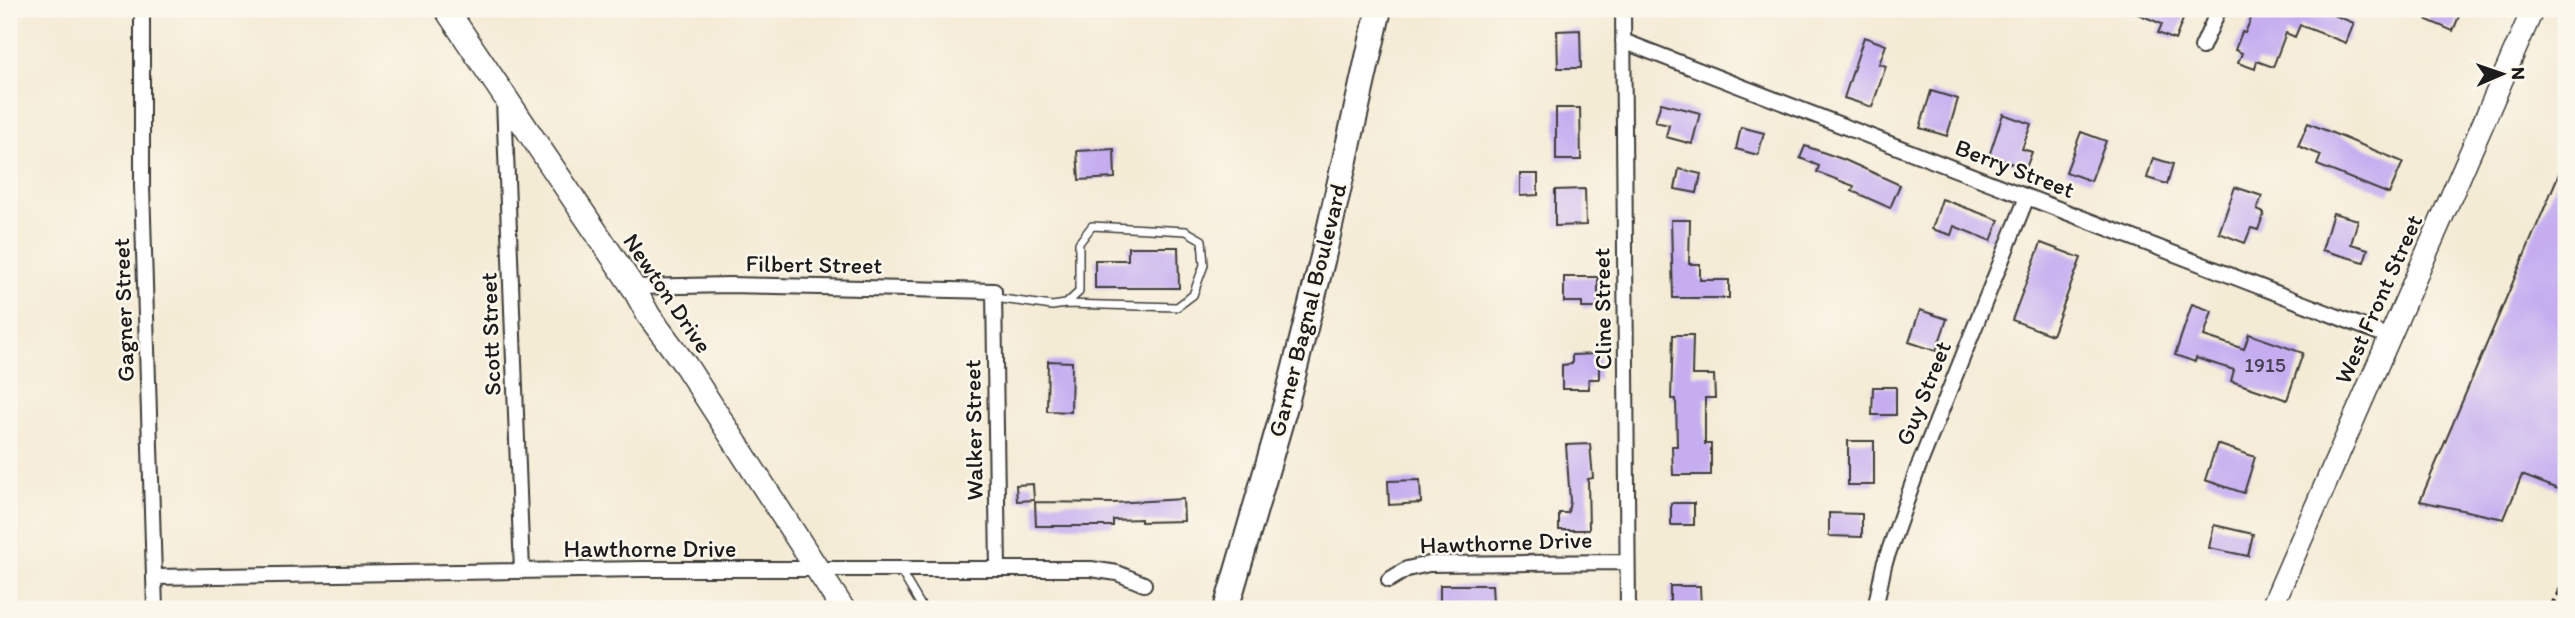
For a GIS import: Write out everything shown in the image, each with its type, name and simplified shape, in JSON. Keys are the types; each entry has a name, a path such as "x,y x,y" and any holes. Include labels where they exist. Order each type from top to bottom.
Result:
{"highway":[{"name":"Garner Bagnal Boulevard","path":"1226,609 1286,402 1323,257 1379,9"}],"main road":[{"name":"Newton Drive","path":"446,9 633,287 649,316 686,366 842,609"},
{"name":"West Front Street","path":"2271,609 2533,9"}],"street":[{"name":"Gagner Street","path":"142,9 142,186 155,609"},
{"name":"Cline Street","path":"1623,9 1628,609"},
{"path":"2202,47 2219,9"},
{"name":"Berry Street","path":"1623,41 2390,337"},
{"name":"Scott Street","path":"504,95 522,571"},
{"name":"Guy Street","path":"1875,609 1884,565 1918,468 2026,197"},
{"name":"Filbert Street","path":"633,287 730,285 994,294"},
{"name":"Walker Street","path":"994,294 999,569"},
{"name":"Hawthorne Drive","path":"1390,580 1407,569 1429,564 1627,562"},
{"name":"Hawthorne Drive","path":"155,577 522,571 1091,569 1116,573 1144,584"}],"lane":[{"path":"994,294 1052,306 1066,304 1177,307 1193,295 1204,265 1202,240 1186,231 1091,226 1079,243 1079,292 1066,304"},
{"path":"900,570 923,609"}],"building":[{"path":"2126,9 2187,9 2175,40 2158,33 2162,24"},
{"path":"2255,9 2319,9 2354,23 2346,43 2300,25 2295,37 2286,33 2273,67 2257,61 2255,69 2238,63 2242,53 2235,50"},
{"path":"2431,9 2462,9 2453,31 2427,20"},
{"path":"1580,30 1581,68 1558,68 1557,31"},
{"path":"1864,37 1886,45 1879,64 1886,66 1872,107 1844,98"},
{"path":"1931,91 1958,99 1947,136 1920,128"},
{"path":"1661,103 1700,113 1692,144 1666,137 1669,125 1655,122"},
{"path":"1556,108 1580,108 1581,160 1556,160"},
{"path":"2003,114 2031,124 2022,149 2032,152 2026,168 1989,156"},
{"path":"2308,123 2403,162 2389,194 2317,165 2321,155 2298,146"},
{"path":"1741,127 1764,133 1758,155 1736,149"},
{"path":"2081,132 2106,141 2091,181 2066,172"},
{"path":"1805,146 1845,160 1900,185 1890,208 1852,191 1854,186 1817,172 1819,166 1800,158"},
{"path":"1114,149 1115,178 1079,180 1077,151"},
{"path":"2566,157 2566,492 2522,475 2504,519 2420,501"},
{"path":"2153,158 2173,164 2167,184 2147,178"},
{"path":"1679,169 1701,174 1697,193 1675,189"},
{"path":"1520,174 1538,174 1538,195 1520,196"},
{"path":"2235,187 2262,196 2257,210 2264,213 2258,230 2251,228 2245,243 2219,233"},
{"path":"1585,189 1586,225 1555,226 1555,190"},
{"path":"1942,199 1999,220 1991,241 1954,226 1951,235 1932,229"},
{"path":"2333,213 2358,220 2351,244 2368,249 2364,262 2322,250"},
{"path":"1671,220 1690,220 1689,264 1700,264 1700,280 1729,280 1729,298 1673,298"},
{"path":"2041,243 2081,258 2052,335 2012,320"},
{"path":"1128,247 1178,247 1179,288 1095,288 1095,260 1128,260"},
{"path":"1564,277 1598,277 1598,308 1582,308 1582,302 1564,302"},
{"path":"2192,304 2212,311 2204,336 2244,349 2249,334 2303,353 2287,400 2231,381 2234,370 2196,358 2195,362 2175,355"},
{"path":"1920,310 1947,319 1936,351 1909,342"},
{"path":"1673,335 1693,335 1692,375 1714,375 1715,398 1705,398 1705,444 1711,444 1711,475 1673,475 1672,446 1677,446 1676,399 1671,399"},
{"path":"1599,354 1599,379 1589,379 1589,389 1562,389 1562,365 1572,364 1572,355"},
{"path":"1048,361 1072,362 1071,412 1047,411"},
{"path":"1873,387 1896,387 1896,415 1872,415"},
{"path":"1848,441 1874,441 1874,485 1848,485"},
{"path":"1590,444 1593,478 1588,479 1589,530 1559,530 1559,513 1568,513 1570,501 1566,445"},
{"path":"2217,444 2255,457 2244,493 2205,480"},
{"path":"1420,480 1421,503 1389,505 1388,481"},
{"path":"1033,484 1034,500 1017,501 1016,485"},
{"path":"1183,499 1184,521 1141,522 1141,519 1113,520 1113,526 1036,526 1035,502 1113,503"},
{"path":"1671,503 1694,503 1694,525 1671,525"},
{"path":"1829,513 1862,514 1862,537 1829,536"},
{"path":"2214,525 2253,534 2248,556 2209,548"},
{"path":"1440,585 1492,585 1493,603 1440,603"},
{"path":"1670,586 1700,586 1701,609 1670,609"}],"railway":[{"path":"2550,609 2566,580"},
{"path":"2564,609 2566,604"}]}
